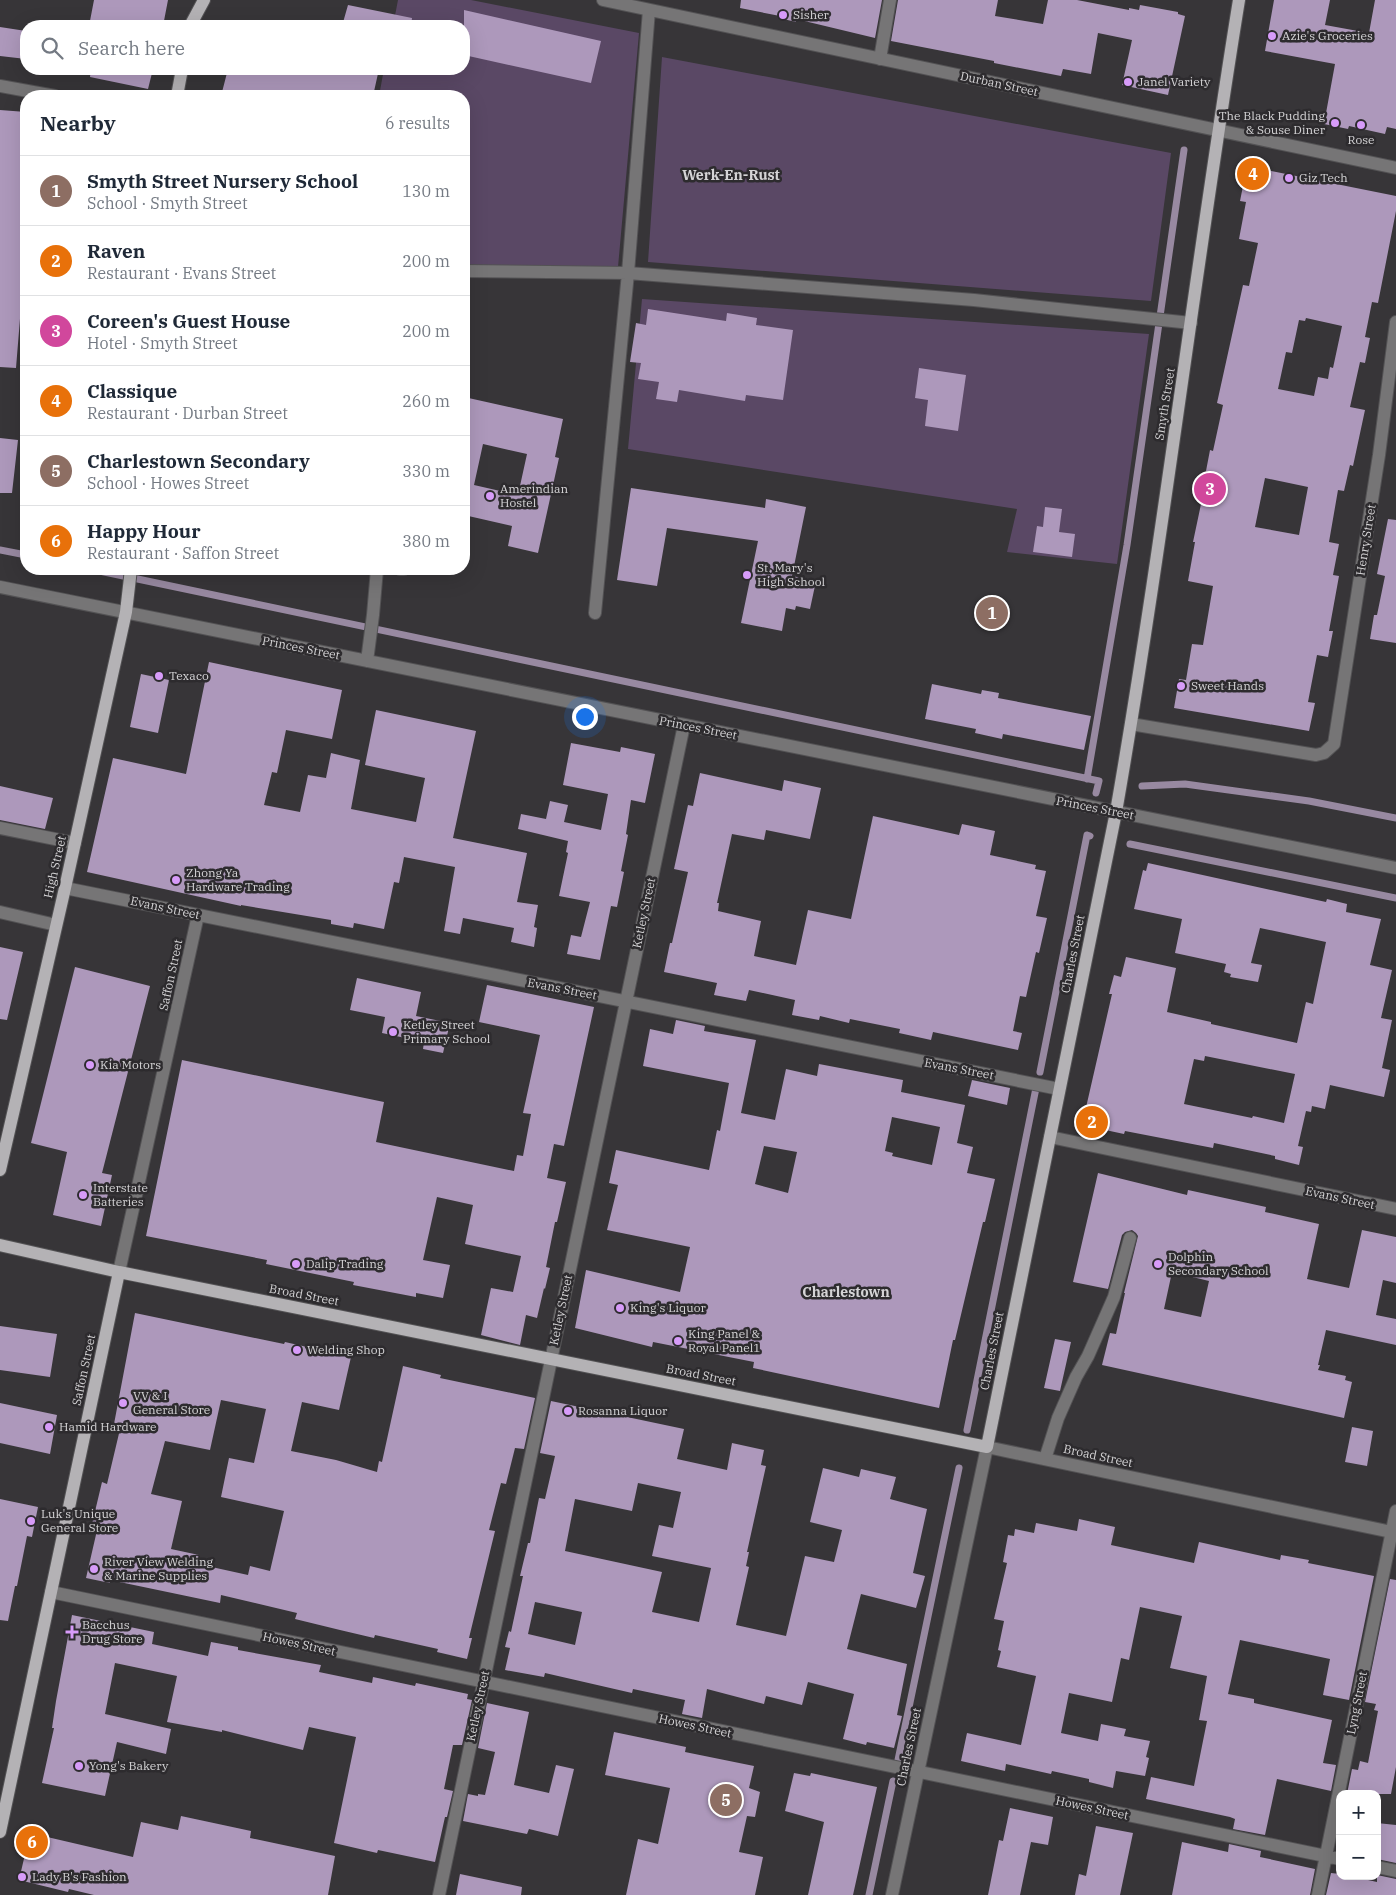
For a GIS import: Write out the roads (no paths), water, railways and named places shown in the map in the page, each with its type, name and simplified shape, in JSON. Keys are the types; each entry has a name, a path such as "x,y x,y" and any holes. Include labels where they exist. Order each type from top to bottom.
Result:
{"main road":[{"path":"193,20 204,0"},
{"name":"Smyth Street","path":"1116,812 1192,323 1217,131 1239,0"},
{"path":"178,90 181,75"},
{"name":"High Street","path":"0,1170 126,612 130,575"},
{"name":"Charles Street","path":"987,1447 1116,812"},
{"name":"Broad Street","path":"0,1246 119,1272 987,1447"},
{"name":"Saffon Street","path":"0,1832 119,1272"}],"street":[{"name":"Durban Street","path":"603,0 1396,168"},
{"path":"880,59 890,0"},
{"path":"594,613 628,273 649,10"},
{"path":"0,86 22,90"},
{"path":"470,271 628,273 974,300 1192,323"},
{"name":"Henry Street","path":"1131,724 1316,755 1324,753 1334,744 1379,455 1396,322"},
{"path":"367,661 374,614 377,575"},
{"name":"Princes Street","path":"0,587 1396,868"},
{"name":"Ketley Street","path":"438,1895 684,725"},
{"path":"0,828 75,843"},
{"name":"Evans Street","path":"65,888 1059,1089"},
{"path":"0,912 56,925"},
{"name":"Saffon Street","path":"119,1272 198,915"},
{"name":"Evans Street","path":"1050,1137 1396,1209"},
{"path":"1045,1459 1058,1418 1114,1297 1130,1238"},
{"name":"Broad Street","path":"987,1447 1394,1533"},
{"name":"Charles Street","path":"892,1895 987,1447"},
{"name":"Lyng Street","path":"1318,1895 1394,1533 1396,1512"},
{"name":"Howes Street","path":"51,1592 1336,1859"},
{"path":"1381,1868 1396,1871"}],"waterway":[{"path":"1087,779 1127,545 1184,150"},
{"path":"0,550 20,554"},
{"path":"119,575 1099,781 1096,793"},
{"path":"1142,786 1185,784 1309,801 1396,818"},
{"path":"1040,1072 1087,835 1090,836"},
{"path":"1130,844 1396,898"},
{"path":"967,1430 1036,1088"},
{"path":"898,1760 959,1468"},
{"path":"869,1895 893,1781"}],"place":[{"name":"Sisher","path":"783,15"},
{"name":"Azie's Groceries","path":"1272,36"},
{"name":"Janel Variety","path":"1128,82"},
{"name":"The Black Pudding & Souse Diner","path":"1335,123"},
{"name":"Rose","path":"1361,125"},
{"name":"Classique","path":"1253,174"},
{"name":"Giz Tech","path":"1289,178"},
{"name":"Coreen's Guest House","path":"1210,489"},
{"name":"Amerindian Hostel","path":"490,496"},
{"name":"St. Mary's High School","path":"747,575"},
{"name":"Smyth Street Nursery School","path":"992,613"},
{"name":"Texaco","path":"159,676"},
{"name":"Sweet Hands","path":"1181,686"},
{"name":"Zhong Ya Hardware Trading","path":"176,880"},
{"name":"Ketley Street Primary School","path":"393,1032"},
{"name":"Kia Motors","path":"90,1065"},
{"name":"Raven","path":"1092,1122"},
{"name":"Interstate Batteries","path":"83,1195"},
{"name":"Dalip Trading","path":"296,1264"},
{"name":"Dolphin Secondary School","path":"1158,1264"},
{"name":"King's Liquor","path":"620,1308"},
{"name":"King Panel & Royal Panel1","path":"678,1341"},
{"name":"Welding Shop","path":"297,1350"},
{"name":"VV & I General Store","path":"123,1403"},
{"name":"Rosanna Liquor","path":"568,1411"},
{"name":"Hamid Hardware","path":"49,1427"},
{"name":"Luk's Unique General Store","path":"31,1521"},
{"name":"River View Welding & Marine Supplies","path":"94,1569"},
{"name":"Bacchus Drug Store","path":"72,1632"},
{"name":"Yong's Bakery","path":"79,1766"},
{"name":"Charlestown Secondary","path":"726,1800"},
{"name":"Happy Hour","path":"32,1842"},
{"name":"Lady B's Fashion","path":"22,1877"}],"district":[{"name":"Werk-En-Rust","path":"731,175"},
{"name":"Charlestown","path":"846,1292"}]}
